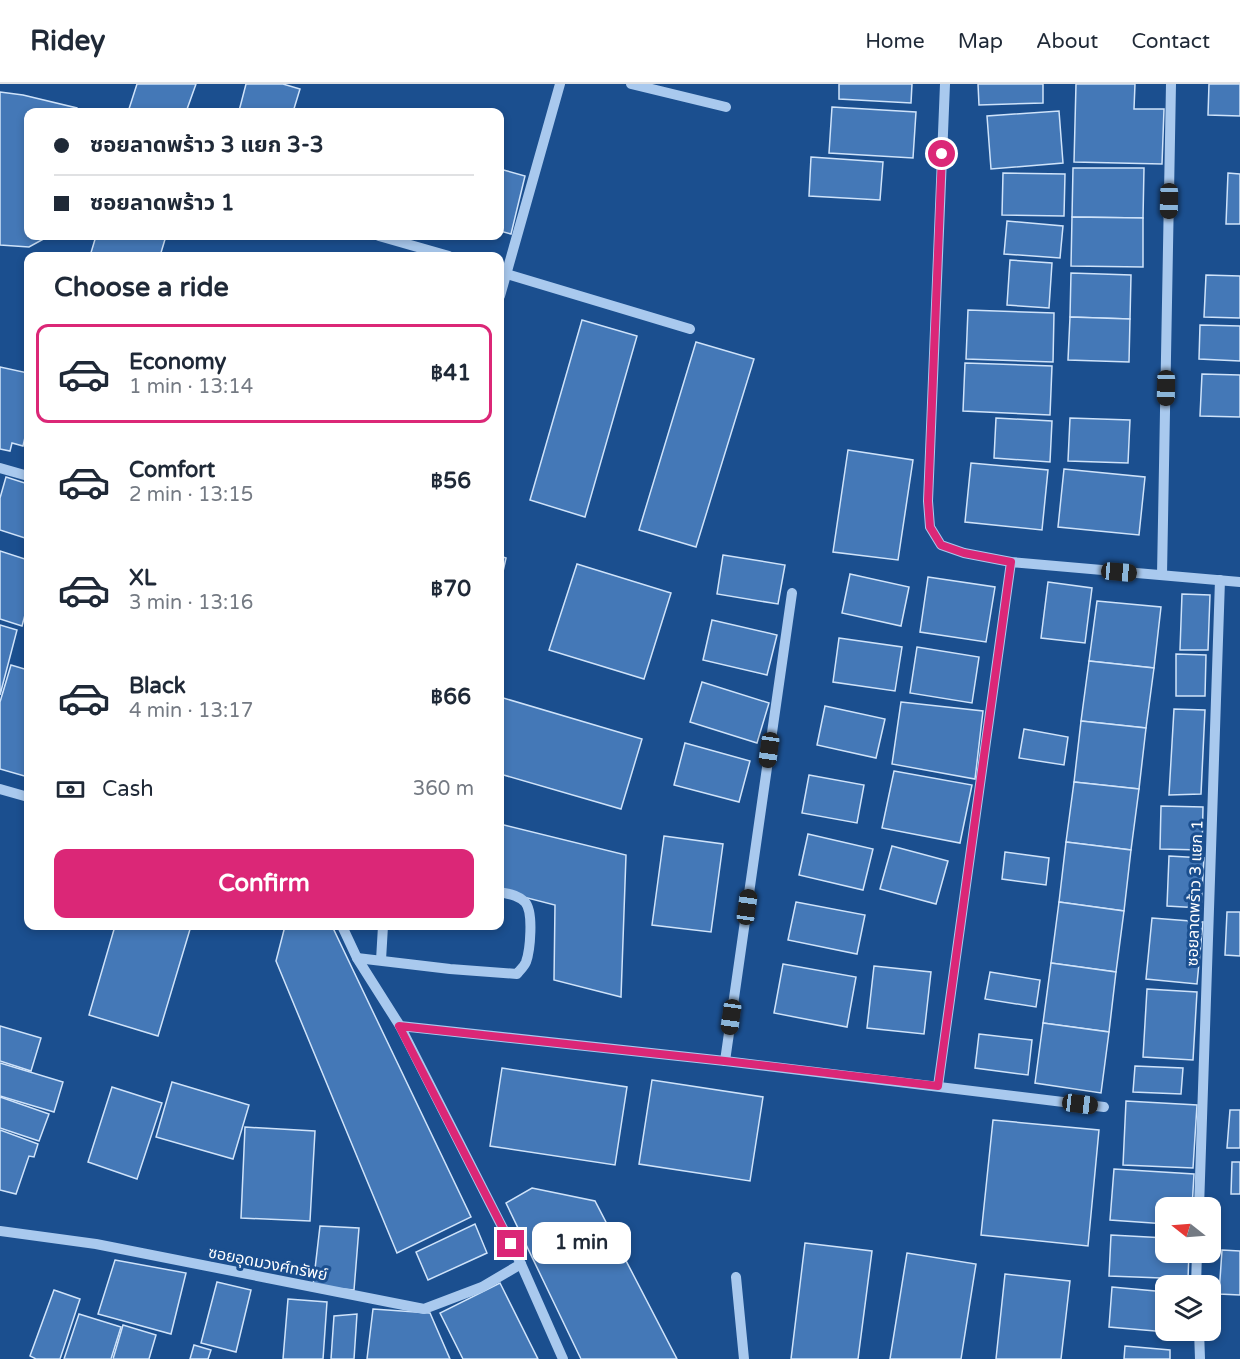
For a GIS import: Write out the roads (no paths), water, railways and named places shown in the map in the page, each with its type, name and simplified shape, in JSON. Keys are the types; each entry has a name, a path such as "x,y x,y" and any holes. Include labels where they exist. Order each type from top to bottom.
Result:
{"street":[{"path":"504,270 560,84"},
{"path":"631,84 726,107"},
{"path":"945,84 928,501 930,527 941,545 964,553 1011,562 1240,582"},
{"path":"1162,575 1171,84"},
{"path":"394,240 435,252"},
{"path":"504,273 690,329"},
{"path":"0,468 24,475"},
{"path":"938,1086 1011,562"},
{"name":"ซอยลาดพร้าว 3 แยก 1","path":"1199,1197 1220,580"},
{"path":"725,1061 792,593"},
{"path":"0,789 24,796"},
{"path":"357,958 517,974 525,964 529,950 531,915 527,903 515,895 504,893"},
{"path":"344,930 357,958 399,1026 521,1264 563,1359"},
{"path":"381,960 383,930"},
{"path":"399,1026 725,1061 1104,1107"},
{"name":"ซอยอุดมวงศ์ทรัพย์","path":"0,1231 96,1244 424,1309 482,1287 521,1264"},
{"path":"736,1276 744,1359"},
{"path":"1199,1341 1200,1359"}]}
